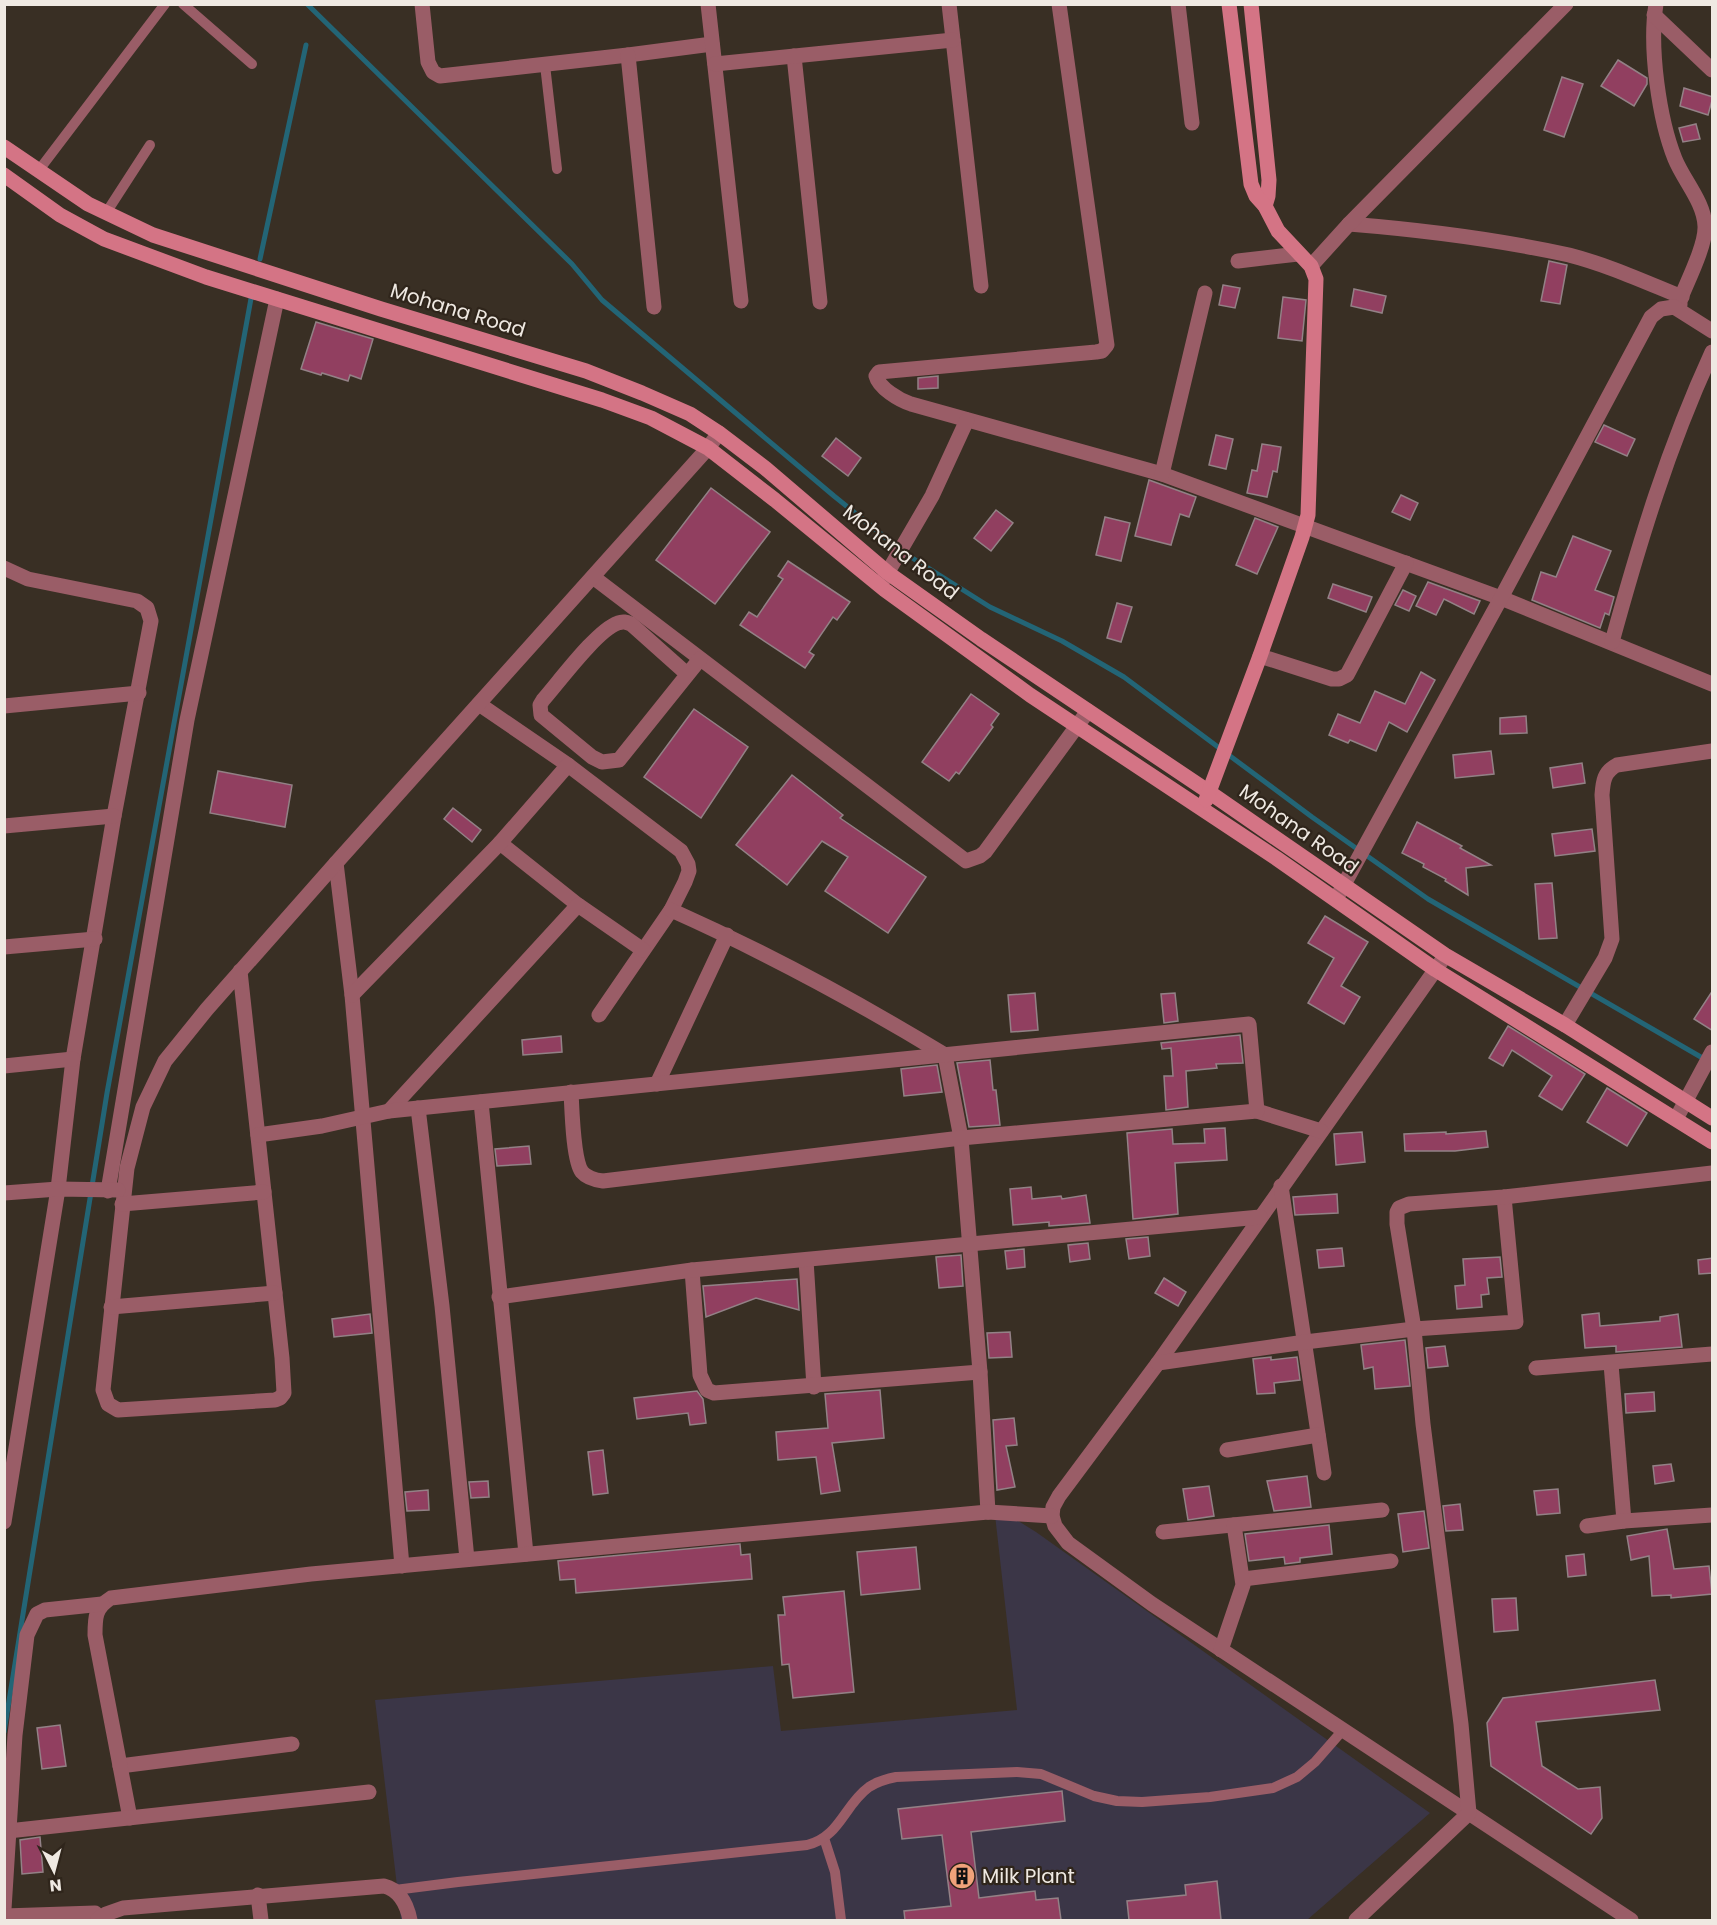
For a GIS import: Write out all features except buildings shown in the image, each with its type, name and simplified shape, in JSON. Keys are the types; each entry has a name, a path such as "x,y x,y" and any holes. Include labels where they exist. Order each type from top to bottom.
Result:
{"street":[{"path":"422,4 428,62 433,72 440,76 712,44"},
{"path":"708,4 741,301"},
{"path":"949,4 981,286"},
{"path":"1059,4 1107,345 1102,351 1096,352 876,373 878,382 905,402 1162,474 1306,525 1501,598 1713,684"},
{"path":"1178,4 1192,123"},
{"path":"1203,809 1306,525 1310,498 1316,279 1311,266 1278,231 1251,184 1229,4"},
{"path":"1251,4 1269,180 1265,206"},
{"path":"1311,266 1566,4"},
{"path":"1655,10 1655,60 1668,140 1684,180 1703,214 1709,236 1681,303"},
{"path":"1655,10 1711,65"},
{"path":"715,64 953,40"},
{"path":"628,55 654,307"},
{"path":"794,56 820,302"},
{"name":"Mohana Road","path":"4,147 104,212 153,235 586,371 670,405 719,433 765,468 934,627 1078,726 1203,809 1565,1025 1713,1118"},
{"name":"Mohana Road","path":"4,175 60,215 92,233 206,277 602,400 651,418 708,448 884,580 1209,792 1340,892 1436,970 1713,1142"},
{"path":"92,233 104,212"},
{"path":"1350,224 1445,232 1570,256 1608,267 1681,303 1713,331"},
{"path":"1238,261 1298,254"},
{"path":"1162,474 1205,293"},
{"path":"108,1191 187,720 277,299"},
{"path":"1340,892 1651,317 1655,312 1681,303"},
{"path":"1612,642 1665,465 1687,407 1713,352"},
{"path":"884,580 936,486 967,420"},
{"path":"240,971 285,1388 280,1398 275,1400 118,1410 108,1404 103,1390 123,1197 132,1144 143,1107 158,1073 179,1041 240,971 719,433"},
{"path":"1260,656 1332,679 1343,678 1407,563"},
{"path":"4,568 21,576 130,599 147,608 151,629 114,816 74,1059 64,1189 4,1522"},
{"path":"4,583 21,576"},
{"path":"593,577 966,861 985,852 1088,711"},
{"path":"687,674 631,624 619,622 601,634 543,700 540,705 540,715 592,757 611,763 619,760 700,659"},
{"path":"4,705 139,693"},
{"path":"479,704 568,765 681,851 686,858 688,871 671,910 599,1015"},
{"path":"1565,1025 1605,958 1612,939 1602,795 1605,775 1611,768 1627,763 1713,751"},
{"path":"352,995 500,843 568,765"},
{"path":"4,826 114,816"},
{"path":"500,843 578,905 643,950"},
{"path":"336,863 352,995 402,1566"},
{"path":"389,1111 578,905"},
{"path":"671,910 727,935 823,985 945,1055 961,1138 971,1244 988,1512"},
{"path":"657,1084 727,935"},
{"path":"4,947 95,939"},
{"path":"1445,955 1158,1363 1059,1496 1053,1507 1052,1516 1055,1527 1068,1543 1152,1604 1469,1813 1615,1915 1631,1920"},
{"path":"258,1135 322,1126 389,1111 1250,1024 1257,1111"},
{"path":"1676,1119 1712,1053"},
{"path":"4,1066 74,1059"},
{"path":"571,1092 577,1161 582,1172 592,1179 603,1181 961,1138 1257,1111 1321,1131"},
{"path":"481,1102 526,1554"},
{"path":"418,1108 442,1306 467,1559"},
{"path":"1469,1813 1414,1329 1397,1212 1399,1208 1409,1204 1504,1197 1713,1173"},
{"path":"1281,1186 1324,1473"},
{"path":"4,1193 64,1189 108,1191 123,1197 264,1192"},
{"path":"1158,1363 1414,1329 1516,1322 1504,1197"},
{"path":"499,1297 692,1270 1260,1217"},
{"path":"806,1260 814,1387"},
{"path":"692,1270 700,1375 707,1390 722,1394 980,1372"},
{"path":"111,1307 275,1293"},
{"path":"1536,1368 1611,1364 1713,1354"},
{"path":"1611,1364 1624,1521"},
{"path":"1227,1450 1318,1435"},
{"path":"1163,1532 1382,1510"},
{"path":"4,1909 15,1735 27,1635 37,1614 45,1610 102,1604 111,1598 467,1559 988,1512 1052,1516"},
{"path":"1587,1526 1713,1515"},
{"path":"1221,1650 1241,1593 1243,1579 1234,1525"},
{"path":"1243,1579 1391,1561"},
{"path":"102,1604 95,1621 96,1635 130,1818"},
{"path":"120,1766 292,1744"},
{"path":"9,1832 369,1792"},
{"path":"1356,1920 1469,1813"},
{"path":"4,1916 95,1913 98,1920 106,1914 123,1908 384,1886 395,1890 406,1907 410,1920"},
{"path":"258,1896 261,1920"}],"lane":[{"path":"39,170 165,4"},
{"path":"183,4 252,64"},
{"path":"545,65 557,169"},
{"path":"104,212 150,145"},
{"path":"395,1890 807,1845 820,1842 867,1788 881,1780 896,1777 1017,1772 1041,1774 1094,1796 1117,1801 1142,1802 1210,1797 1273,1788 1297,1777 1315,1762 1343,1730"},
{"path":"824,1838 835,1872 841,1920"}],"shaded area":[{"path":"994,1506 1036,1532 1430,1813 1307,1920 401,1920 375,1700 773,1666 781,1731 1017,1710"}],"waterway":[{"path":"307,4 572,264 602,300 906,554 990,607 1062,641 1124,677 1312,817 1428,899 1706,1060"},
{"path":"260,259 306,45"},
{"path":"4,1732 107,1093 252,293"}],"place":[{"name":"Milk Plant","path":"962,1876"}]}
